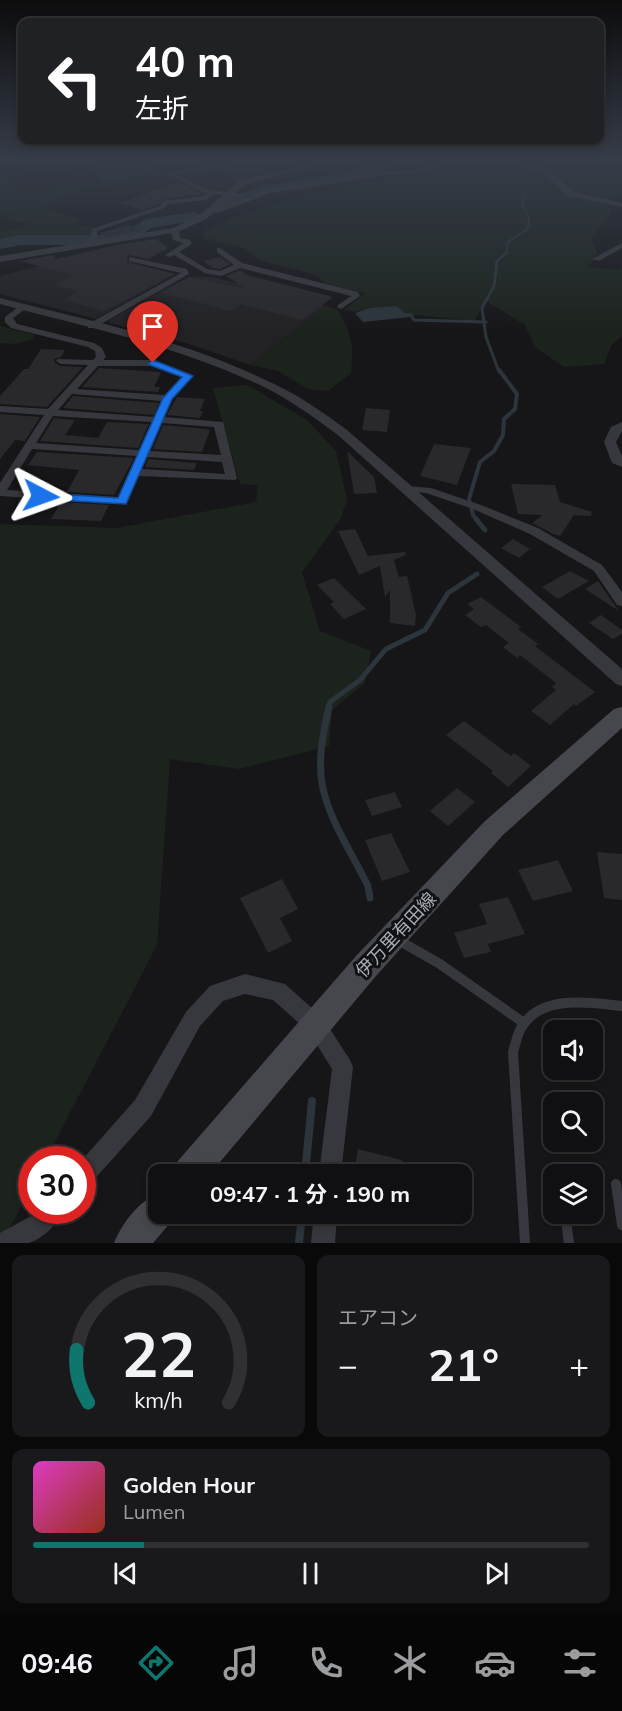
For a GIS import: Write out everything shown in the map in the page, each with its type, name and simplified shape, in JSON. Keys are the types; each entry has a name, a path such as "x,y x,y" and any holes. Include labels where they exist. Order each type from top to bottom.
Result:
{"main road":[{"name":"伊万里有田線","path":"198,1164 316,1025 494,828 622,715"},
{"path":"131,1243 148,1223"}],"street":[{"path":"93,242 94,230 132,217"},
{"path":"0,259 175,230 201,217"},
{"path":"154,264 188,244 177,240 175,230"},
{"path":"596,259 622,245"},
{"path":"220,250 239,265 355,294 356,296 341,307"},
{"path":"174,252 205,271 221,274 239,265"},
{"path":"91,326 185,274 184,271 132,258"},
{"path":"0,301 179,350 225,366 271,386 309,407 343,433 622,679"},
{"path":"24,307 9,317 9,322 14,326 91,345 99,350 100,357 95,363 68,391 50,413 0,493 122,501 168,398 188,376 153,363 95,363 61,361"},
{"path":"68,391 168,398"},
{"path":"0,409 219,424 231,478 135,472"},
{"path":"622,426 615,430 610,442 617,460 622,464"},
{"path":"29,446 226,459"},
{"path":"0,469 14,470"},
{"path":"407,489 427,490 477,507 534,531 598,568 622,603"},
{"path":"96,1160 143,1108 192,1019 217,993 244,984 278,991 316,1025 343,1067 331,1164"},
{"path":"5,1243 39,1224"},
{"path":"323,1243 325,1224"}],"lane":[{"path":"394,937 440,964 524,1023"},
{"path":"525,1243 513,1052 524,1023 544,1008 569,1001 622,1006"},
{"path":"616,1184 622,1225"},
{"path":"567,1228 569,1243"}],"shaded area":[{"path":"5,217 74,217 81,219 77,224 95,228 90,240 53,238 0,242 0,232 29,225"},
{"path":"237,217 608,217 591,240 598,253 588,267 619,270 622,268 622,336 611,346 604,364 564,367 535,347 525,325 485,300 475,321 417,315 410,317 397,306 363,311 344,310 365,293 326,284 316,275 258,260 245,249 204,238 202,232"},
{"path":"85,260 165,280 96,319 0,294 0,276 39,266"},
{"path":"193,276 212,277 326,306 250,365 186,343 106,322 175,283"},
{"path":"326,306 337,309 342,318 351,340 352,354 351,373 328,391 308,389 278,371 250,365"},
{"path":"397,306 410,317 363,322 355,313 370,308"},
{"path":"0,326 35,335 31,340 14,344 0,343"},
{"path":"247,385 307,420 336,451 347,500 340,520 302,572 320,631 371,651 365,683 332,710 329,746 239,769 170,759 157,945 53,1146 18,1146 18,1212 0,1243 0,524 117,528 256,502 258,485 240,484 213,388"}],"building":[{"path":"129,225 139,231 105,237 99,233"},
{"path":"156,239 168,248 148,259 128,255 127,262 175,274 104,311 63,300 79,291 55,285 74,275 20,261 54,255 56,259"},
{"path":"220,257 230,264 220,269 213,268 203,261"},
{"path":"240,270 247,275 333,297 302,320 241,304 231,311 161,293 189,277 246,289 226,276"},
{"path":"41,349 65,350 61,357 54,359 55,363 61,366 83,367 47,407 0,404 0,396 24,369 28,369"},
{"path":"99,368 161,372 154,387 160,387 158,392 82,387"},
{"path":"73,396 159,403 154,415 63,408"},
{"path":"177,397 205,399 200,418 167,415"},
{"path":"366,408 390,410 387,432 362,430"},
{"path":"0,414 40,417 25,441 15,440 0,459"},
{"path":"54,418 75,420 65,435 98,438 107,422 149,424 138,448 40,441"},
{"path":"163,425 210,430 202,452 153,449"},
{"path":"434,444 471,448 457,485 420,476"},
{"path":"347,451 374,477 377,493 354,494"},
{"path":"37,452 134,458 114,495 67,492 79,470 28,465"},
{"path":"148,459 197,463 194,470 145,467"},
{"path":"511,484 555,485 560,502 592,512 591,516 574,515 560,536 553,534 532,523 543,515 518,514"},
{"path":"61,502 109,505 101,521 51,519"},
{"path":"355,529 368,556 405,552 406,555 394,560 399,577 407,576 416,615 415,626 390,623 390,590 385,597 380,566 359,575 338,531"},
{"path":"513,539 530,549 519,558 501,548"},
{"path":"570,571 589,581 558,599 542,587"},
{"path":"334,578 366,609 344,619 330,604 334,602 317,585"},
{"path":"598,581 616,607 619,611 585,589"},
{"path":"481,597 521,627 518,629 538,644 535,646 595,692 576,706 574,704 550,725 531,711 556,690 552,687 556,683 520,655 517,658 503,647 509,643 486,625 481,627 465,615 474,609 467,604"},
{"path":"601,615 622,630 622,634 613,639 589,623"},
{"path":"464,721 511,756 514,753 531,766 508,787 491,773 493,771 446,735"},
{"path":"457,788 475,802 448,826 430,811"},
{"path":"395,792 402,807 372,816 365,800"},
{"path":"391,833 410,872 382,881 365,840"},
{"path":"597,852 622,854 622,900 604,898"},
{"path":"558,860 573,891 533,901 518,870"},
{"path":"282,879 298,909 280,918 292,941 268,953 240,898"},
{"path":"508,897 525,934 488,944 491,952 464,958 454,933 487,924 479,904"},
{"path":"358,1149 402,1160 402,1164 356,1164"}],"waterway":[{"path":"0,244 20,240 101,240 135,232 146,224 194,217"},
{"path":"506,253 508,242 528,229 529,217"},
{"path":"484,322 482,308 494,286 497,261 506,253"},
{"path":"402,314 411,315 414,320 484,322"},
{"path":"484,322 486,337 499,372"},
{"path":"478,521 473,515 469,499 480,462 494,451 503,435 504,419 515,409 517,394 499,370"},
{"path":"476,519 485,530"},
{"path":"328,708 330,702 360,680 386,649 425,630 448,593 477,574"},
{"path":"329,707 321,758 323,789 337,826 368,886 370,898"},
{"path":"306,1164 312,1101"},
{"path":"299,1243 301,1224"}],"route":[{"path":"41,496 122,501 168,398 188,376 153,363"}]}
